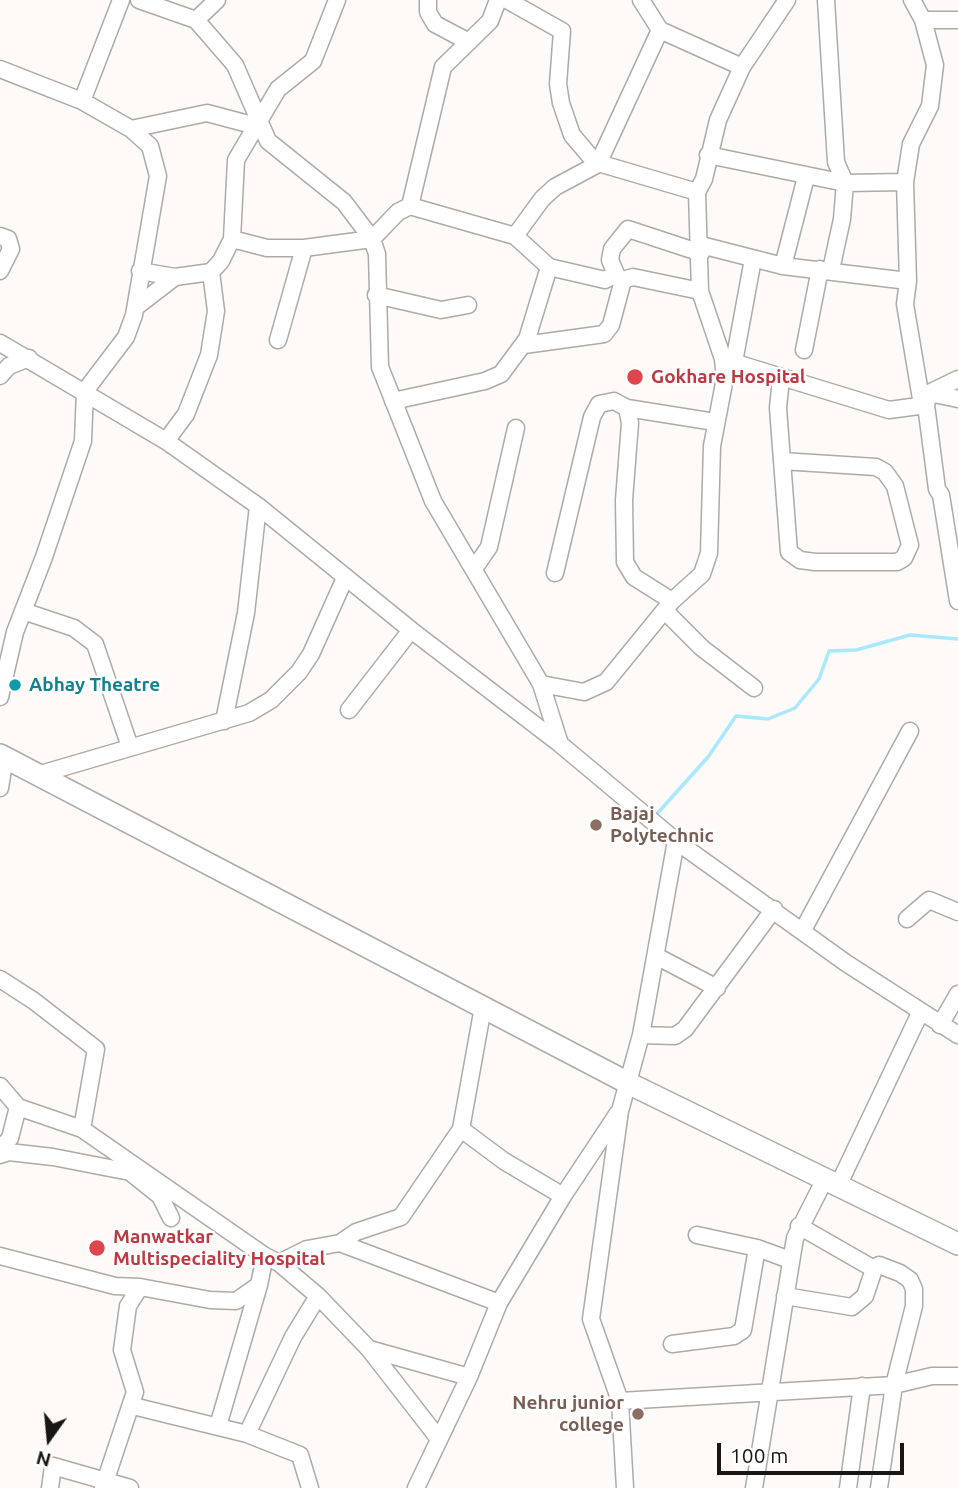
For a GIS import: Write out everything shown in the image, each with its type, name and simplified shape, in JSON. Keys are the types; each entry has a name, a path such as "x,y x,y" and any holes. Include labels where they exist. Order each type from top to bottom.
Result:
{"main road":[{"path":"2,756 630,1084 958,1244"}],"street":[{"path":"82,101 121,0"},
{"path":"139,0 196,20 235,65 268,141 344,202 372,239 377,254 380,367 433,501 541,684 560,744"},
{"path":"196,20 217,0"},
{"path":"140,271 175,278 211,272 221,261 232,239 236,160 278,89 313,61 337,0"},
{"path":"428,0 428,12 435,24 469,42"},
{"path":"410,206 443,67 490,21 498,0"},
{"path":"507,0 562,31 558,84 561,103 572,135 598,164 697,192"},
{"path":"641,0 660,30 742,67"},
{"path":"787,0 742,67 718,121 704,179 697,192 701,291 728,360 889,410 926,401 958,400"},
{"path":"804,350 842,219 845,183 836,162 826,0"},
{"path":"918,11 929,0"},
{"path":"918,11 958,20"},
{"path":"918,11 936,65 930,106 911,144 905,182 908,281 905,304 926,401 937,489 941,495 958,601"},
{"path":"515,236 542,199 555,187 598,164 660,30"},
{"path":"0,69 82,101 131,129 150,146 158,176 136,307 126,337 85,391 83,441 7,659 0,696"},
{"path":"131,129 207,113 258,123"},
{"path":"708,155 845,183 905,182"},
{"path":"783,266 806,177"},
{"path":"232,239 267,248 304,248 372,239 398,212 410,206 515,236 549,267 611,279 616,274 610,260 612,249 628,229 701,249 783,266 826,269 908,281"},
{"path":"0,236 8,239 11,244 0,271"},
{"path":"278,341 304,248"},
{"path":"541,684 584,691 606,682 669,607 702,574 709,553 715,422 753,259"},
{"path":"393,401 493,378 509,366 524,345 549,267"},
{"path":"166,441 186,414 209,355 216,311 211,272"},
{"path":"524,345 604,334 611,325 623,280 634,277 701,291"},
{"path":"136,307 175,278"},
{"path":"376,295 441,310 468,305"},
{"path":"0,343 166,441 258,506 345,578 560,744 676,841 920,1013 958,1035"},
{"path":"0,376 9,366 29,358"},
{"path":"781,378 778,400 786,545 794,557 816,562 897,562 904,558 910,545 895,486 885,472 876,467 782,461"},
{"path":"926,401 958,379"},
{"path":"555,573 595,410 599,404 614,401 627,408 715,422"},
{"path":"627,408 630,423 624,500 625,562 634,577 669,607 702,648 754,688"},
{"path":"474,569 489,547 516,428"},
{"path":"224,721 246,613 258,506"},
{"path":"37,775 249,713 271,699 299,671 320,640 345,578"},
{"path":"23,611 74,628 87,635 95,644 130,747"},
{"path":"349,710 411,630"},
{"path":"803,930 910,731"},
{"path":"0,788 2,756"},
{"path":"625,1488 620,1401 591,1319 620,1111 630,1084 641,1035 676,841"},
{"path":"907,919 929,900 958,912"},
{"path":"641,1035 680,1034 774,909"},
{"path":"656,956 717,988"},
{"path":"0,979 44,1008 96,1049 82,1129"},
{"path":"940,1025 958,995"},
{"path":"218,1426 259,1285 272,1260 307,1249 340,1243 356,1232 401,1217 461,1129 483,1007"},
{"path":"754,1488 790,1260 799,1226 832,1182 920,1013"},
{"path":"0,1086 18,1107 82,1129 272,1260 318,1296 369,1349 439,1438"},
{"path":"0,1153 10,1138 18,1107"},
{"path":"415,1488 469,1377 499,1303 563,1196 620,1111"},
{"path":"461,1129 505,1161 563,1196"},
{"path":"0,1153 53,1157 130,1172 160,1196 172,1218"},
{"path":"799,1226 874,1269"},
{"path":"696,1235 757,1248 790,1260"},
{"path":"340,1243 499,1303"},
{"path":"672,1344 734,1336 743,1330 757,1248"},
{"path":"0,1256 115,1286 140,1287 210,1300 236,1301 259,1285"},
{"path":"785,1296 852,1307 865,1296 874,1269 879,1265 910,1280 914,1289 914,1306 894,1385 879,1488"},
{"path":"104,1484 135,1392 122,1350 128,1306 140,1287"},
{"path":"247,1434 293,1337 318,1296"},
{"path":"369,1349 469,1377"},
{"path":"620,1401 894,1385 932,1376 958,1376"},
{"path":"848,1488 862,1386"},
{"path":"132,1406 247,1434 300,1455 310,1488"},
{"path":"50,1488 53,1466 104,1484 130,1488"}],"waterway":[{"path":"655,816 708,757 736,716 768,719 795,708 819,679 829,651 856,650 910,635 958,639"}],"place":[{"name":"Gokhare Hospital","path":"635,377"},
{"name":"Abhay Theatre","path":"15,685"},
{"name":"Bajaj Polytechnic","path":"596,825"},
{"name":"Manwatkar Multispeciality Hospital","path":"97,1248"},
{"name":"Nehru junior college","path":"638,1414"}]}
